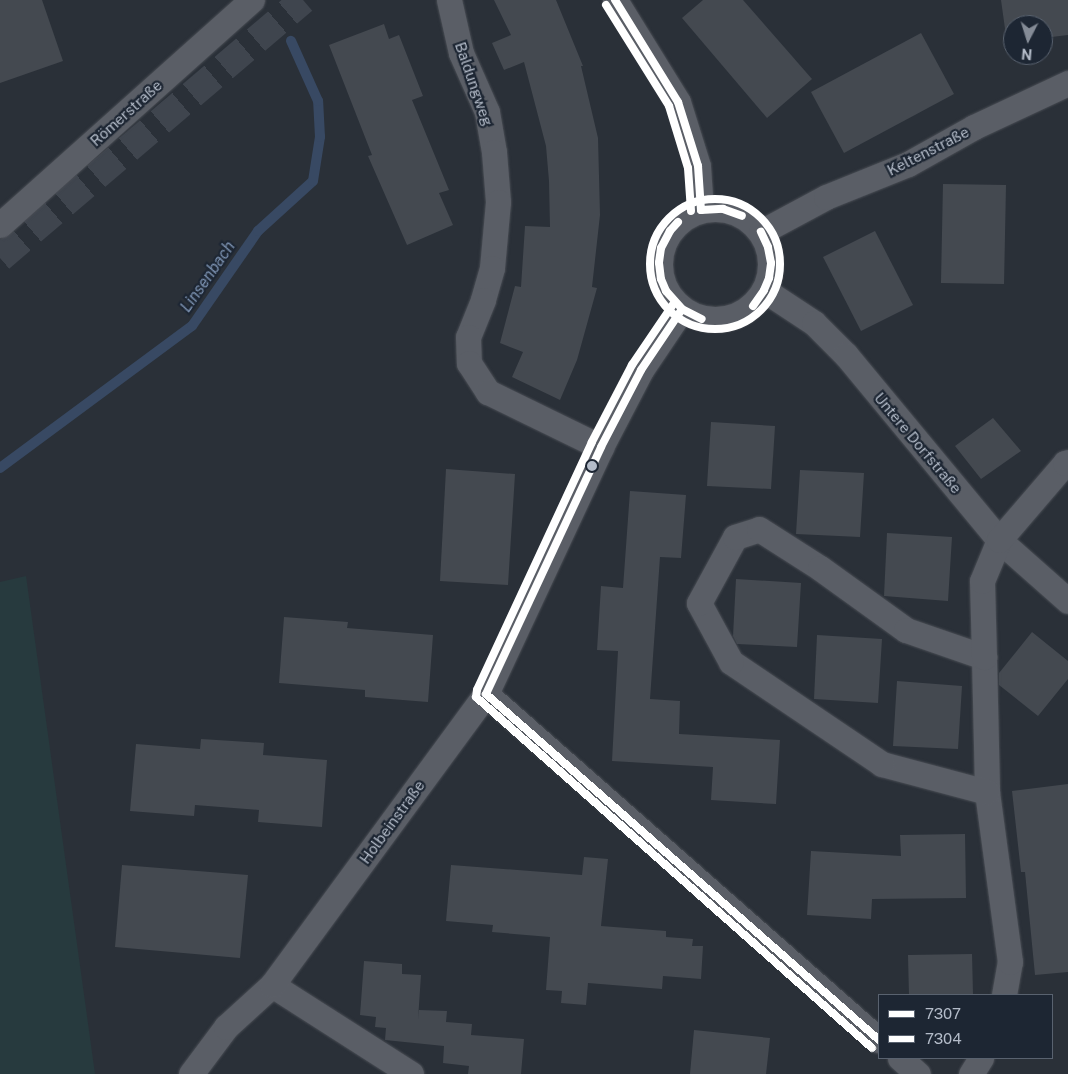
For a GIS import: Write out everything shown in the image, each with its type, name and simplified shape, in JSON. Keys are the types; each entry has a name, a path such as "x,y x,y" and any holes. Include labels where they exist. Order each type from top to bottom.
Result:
{"street":[{"name":"Römerstraße","path":"0,225 252,0"},
{"name":"Baldungweg","path":"449,0 461,53 487,112 494,152 498,202 492,268 483,300 468,337 469,363 488,392 601,447"},
{"path":"615,0 678,102 698,166 701,210"},
{"name":"Keltenstraße","path":"761,232 826,197 908,164 974,127 1068,83"},
{"path":"723,209 742,216 761,232 768,247 771,263 769,278 764,290 753,306 731,318 702,319 682,309 666,291 661,279 659,264 661,248 670,231 678,222 701,210 723,209"},
{"name":"Untere Dorfstraße","path":"764,290 814,323 846,355 999,540 1068,601"},
{"name":"Holbeinstraße","path":"191,1074 226,1027 272,985 486,694 601,447 641,370 682,309"},
{"path":"1004,994 1010,962 987,792 982,581 999,540 1065,463 1068,462"},
{"path":"984,657 906,630 820,568 759,530 735,537 699,603 731,662 882,764 987,792"},
{"path":"486,694 878,1039"},
{"path":"272,985 411,1074"},
{"path":"901,1059 918,1074"},
{"path":"971,1074 980,1059"}],"green space":[{"path":"26,576 95,1074 0,1074 0,582"}],"building":[{"path":"0,0 42,0 63,61 0,83"},
{"path":"494,0 556,0 583,66 581,66 598,138 600,215 592,287 597,288 577,360 560,400 512,377 523,352 500,343 515,286 521,287 525,226 550,227 546,146 524,62 504,70 492,43 511,35"},
{"path":"703,0 743,0 812,79 767,118 682,18"},
{"path":"1001,0 1068,0 1068,35 1053,37 1053,15 1003,15"},
{"path":"384,24 389,39 399,35 423,96 412,100 449,190 439,193 453,225 407,245 368,156 372,155 329,45"},
{"path":"921,33 954,94 844,153 811,92"},
{"path":"943,184 1006,185 1004,284 941,283"},
{"path":"875,231 913,305 861,331 823,257"},
{"path":"993,418 1021,451 981,479 955,446"},
{"path":"711,422 775,426 771,489 707,486"},
{"path":"446,469 515,474 508,585 440,581"},
{"path":"800,470 864,473 860,537 796,534"},
{"path":"630,491 686,495 681,558 660,557 650,699 680,701 679,734 780,740 776,804 711,800 713,767 612,761 618,651 597,650 601,586 623,588"},
{"path":"887,533 952,537 948,601 884,596"},
{"path":"736,579 801,583 797,647 737,644 733,636"},
{"path":"284,617 348,622 347,628 433,635 428,702 365,697 365,690 279,683"},
{"path":"1032,632 1068,661 1068,679 1038,716 999,685 999,673"},
{"path":"817,635 882,639 878,703 814,699"},
{"path":"897,681 962,686 958,749 893,746"},
{"path":"201,739 264,743 263,755 327,760 322,827 258,822 259,810 195,805 194,816 130,811 136,744 200,749"},
{"path":"1068,784 1068,972 1035,975 1025,872 1021,872 1012,791"},
{"path":"965,834 966,898 872,899 871,919 807,915 811,851 901,856 900,835"},
{"path":"584,857 608,859 601,926 666,931 666,937 693,939 692,946 703,946 701,979 663,976 662,989 588,983 586,1005 561,1003 562,991 546,990 550,937 492,932 493,925 446,921 451,865 582,875"},
{"path":"122,865 248,875 240,958 115,947"},
{"path":"972,954 973,994 909,994 908,955"},
{"path":"364,961 402,964 402,974 421,975 418,1020 419,1010 447,1011 446,1022 472,1024 471,1035 524,1039 521,1074 468,1074 469,1066 443,1063 444,1046 385,1040 386,1028 375,1027 376,1017 360,1015"},
{"path":"694,1030 770,1038 766,1074 690,1074"}],"waterway":[{"name":"Linsenbach","path":"0,468 192,326 258,231 313,181 320,137 318,101 291,41"}],"tunnel":[{"path":"0,258 303,0"}],"transit line":[{"name":"7307","path":"615,0 678,102 698,166 701,210"},
{"name":"7304","path":"606,5 669,106 688,168 691,211"},
{"name":"7304","path":"715,199 728,200 740,204 761,218 775,239 779,251 780,264 779,277 775,289 761,310 740,324 728,328 715,329 702,328 690,324 669,310 655,289 651,277 650,264 651,251 655,239 669,218 690,204 702,200 715,199"},
{"name":"7307","path":"701,210 723,209 742,216"},
{"name":"7307","path":"678,222 670,231 661,248 659,263 661,279 666,291 682,309 702,319"},
{"name":"7307","path":"753,306 764,290 769,278 771,263 768,247 761,232"},
{"name":"7304","path":"674,303 632,365 592,442 477,690 476,697 872,1048"},
{"name":"7307","path":"486,694 601,447 641,370 682,309"},
{"name":"7307","path":"486,694 878,1039"}]}
